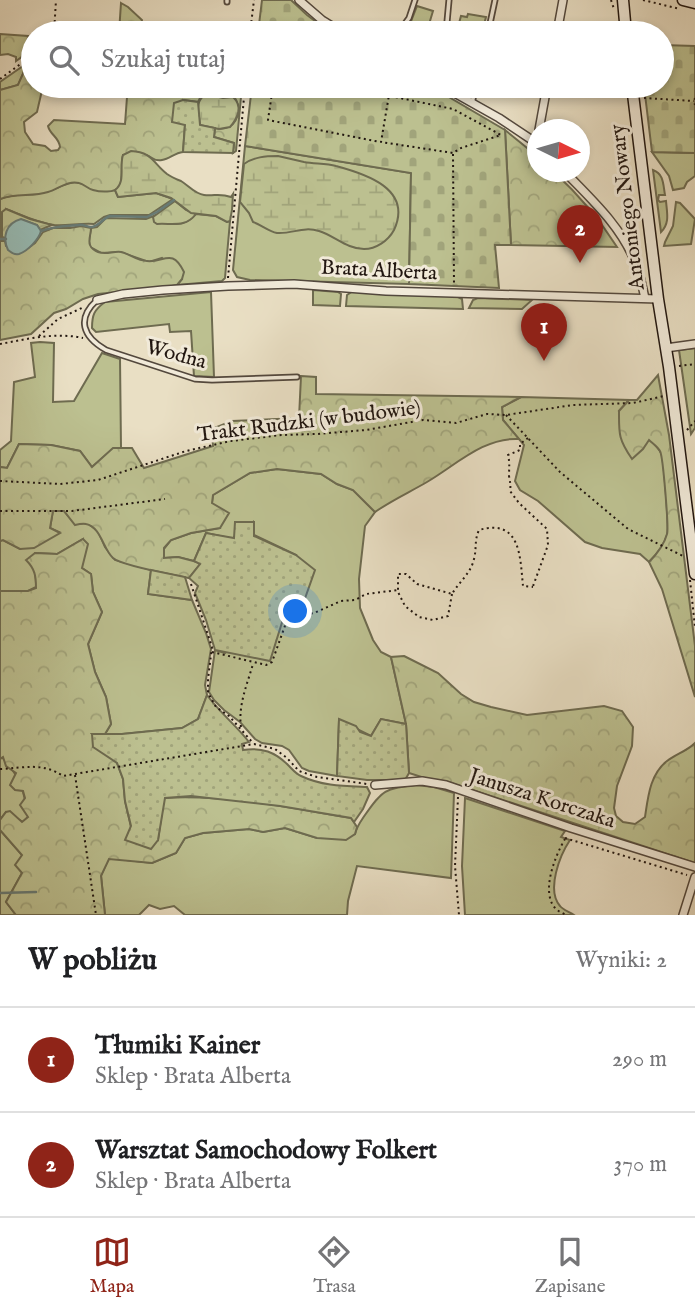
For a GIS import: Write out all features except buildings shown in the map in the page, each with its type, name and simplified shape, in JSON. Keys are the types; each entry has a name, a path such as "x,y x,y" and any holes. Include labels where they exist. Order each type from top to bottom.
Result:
{"street":[{"path":"299,0 324,21"},
{"path":"559,21 563,0"},
{"path":"623,0 625,21"},
{"path":"683,5 695,3"},
{"path":"463,98 527,135"},
{"path":"541,119 545,98"},
{"name":"Antoniego Nowary","path":"634,98 695,573"},
{"path":"575,182 604,213 625,242 635,262 645,298"},
{"name":"Brata Alberta","path":"97,300 150,291 312,284 386,291 659,299"},
{"path":"666,348 695,344"},
{"name":"Janusza Korczaka","path":"375,785 422,781 458,789 695,867"},
{"path":"683,915 695,877"}],"lane":[{"path":"407,21 415,0"},
{"path":"447,21 449,0"},
{"path":"491,21 495,0"},
{"path":"472,103 473,98"},
{"path":"93,342 86,333 85,320 90,306 97,300"},
{"name":"Wodna","path":"93,342 106,350 195,379 297,377"}],"path":[{"path":"55,21 56,0"},
{"path":"251,21 254,0"},
{"path":"611,0 614,9"},
{"path":"643,0 683,5"},
{"path":"0,79 21,64"},
{"path":"228,286 244,98"},
{"path":"272,98 268,120 381,142 453,153 501,135 453,108 400,98"},
{"path":"381,142 389,98"},
{"path":"644,98 694,99 695,105"},
{"path":"453,153 454,293"},
{"path":"38,337 58,319 97,300"},
{"path":"0,344 65,335 93,342"},
{"path":"679,366 695,364"},
{"name":"Trakt Rudzki (w budowie)","path":"0,481 60,484 98,480 186,451 231,441 366,430 423,420 456,423 487,414 506,415 550,407 633,403 666,396"},
{"path":"506,415 560,472 628,529 687,558"},
{"path":"687,430 695,421"},
{"path":"452,594 417,583 406,574 398,574 398,590 405,606 419,617 433,620 448,616 452,594 458,583 468,574 475,558 475,539 479,530 490,527 501,528 514,537 519,549 523,586 532,588 548,545 547,529 510,491 512,484 508,455 520,450 520,444 528,438"},
{"path":"0,511 72,511 165,499"},
{"path":"191,584 212,647 208,693 216,707 229,716 254,744"},
{"path":"288,617 314,613 366,594 398,590"},
{"path":"211,652 266,665 272,662 291,609"},
{"path":"241,728 239,715 254,662"},
{"path":"0,769 42,766 63,776 254,744 275,749 299,771 317,777 375,785"},
{"path":"75,774 96,915"},
{"path":"458,789 455,866 459,915"},
{"path":"566,915 556,909 550,899 549,885 557,852 565,838 695,877"}],"green space":[{"path":"262,0 291,0 315,21 259,21"},
{"path":"121,3 142,20 142,21 120,21"},
{"path":"417,6 433,11 430,21 411,21"},
{"path":"468,14 486,17 485,21 460,21 461,16 467,17"},
{"path":"0,34 21,36 21,58 16,61 16,57 8,54 0,55"},
{"path":"674,45 695,46 695,153 652,152 645,98 674,98"},
{"path":"21,67 18,85 0,90 0,82"},
{"path":"21,78 21,98 40,98 37,112 24,122 25,132 33,144 45,146 51,151 60,147 48,126 54,120 125,124 127,98 200,98 198,102 183,100 183,152 159,160 143,154 123,155 121,181 117,189 99,191 79,183 71,183 52,191 0,199 0,90 18,85"},
{"path":"234,98 238,104 238,112 230,127 219,129 200,125 200,100"},
{"path":"235,98 241,98 236,151 233,153 234,143 214,137 215,128 228,127 235,120"},
{"path":"251,98 450,98 505,130 511,245 495,245 499,288 409,284 411,173 245,146"},
{"path":"183,100 198,102 200,125 215,128 214,137 234,143 233,153 183,152 185,125 172,122 174,103"},
{"path":"505,130 527,148 527,182 565,182 596,217 617,247 511,245"},
{"path":"245,146 411,173 409,284 250,280 237,277 233,270"},
{"path":"131,151 144,153 167,174 198,193 231,197 233,194 230,221 191,213 171,198 156,193 118,197 115,190 121,179 123,155"},
{"path":"652,152 695,153 695,176 684,188 673,190 669,176"},
{"path":"278,156 328,164 373,179 392,194 397,204 398,216 394,230 385,241 364,249 352,247 319,231 308,229 277,233 253,222 240,202 244,164 260,157"},
{"path":"653,170 661,177 665,195 659,195 658,200 666,201 667,221 661,232"},
{"path":"76,182 98,190 115,190 118,197 156,193 173,199 149,215 110,215 94,224 48,224 6,209 3,234 0,237 0,199 48,191"},
{"path":"175,201 196,214 183,223 154,222 153,217"},
{"path":"676,202 695,219 691,244 664,246 673,226"},
{"path":"6,209 52,225 40,230 37,225 23,220 7,231 6,238 2,237 2,212"},
{"path":"196,214 230,221 225,278 222,281 177,285 182,279 162,258 149,262 120,252 101,253 90,247 91,228 97,227 106,218 146,219 156,215 153,217 164,222 181,224"},
{"path":"53,228 91,228 89,243 96,251 121,252 143,261 172,258 180,264 184,272 182,279 177,285 98,294 83,299 54,313 31,334 0,340 0,241 5,241 6,246 24,251 35,243 43,232"},
{"path":"313,290 338,292 341,294 340,306 313,305"},
{"path":"353,291 456,296 462,299 463,309 346,306 347,295"},
{"path":"211,292 214,377 194,376 191,331 170,332 169,324 96,332 92,328 94,313 105,302"},
{"path":"473,300 532,300 522,309 469,308"},
{"path":"31,343 54,343 53,402 74,401 102,353 120,359 121,448 113,449 92,467 80,451 51,445 19,444 7,468 0,467 0,450 11,441 14,382 35,377"},
{"path":"695,348 695,428 691,434 679,350"},
{"path":"658,375 669,435 695,646 695,697 662,589 649,562 660,549 667,534 660,451 649,440 632,459 619,431 619,411 629,400 637,400"},
{"path":"301,376 316,377 316,394 521,397 502,407 503,420 519,439 494,442 482,447 375,512 353,490 321,474 277,469 250,473 213,495 212,503 229,513 220,528 171,540 164,548 164,558 178,557 201,563 189,578 118,561 110,554 95,529 85,524 75,525 64,511 53,511 50,528 60,533 34,548 20,549 0,541 0,467 7,468 19,444 51,445 80,451 92,467 113,448 132,448 144,468 213,446 212,429 232,421 299,418"},
{"path":"521,397 629,400 619,411 658,449 663,467 667,535 649,562 640,554 602,548 585,542 538,501 520,490 515,481 524,445 503,420 502,407"},
{"path":"277,469 321,474 353,490 375,512 365,526 359,579 360,608 373,640 381,652 391,657 406,724 381,719 371,736 339,720 337,776 302,768 289,750 255,739 209,692 215,650 225,653 296,555 254,535 253,522 234,539 206,533 194,561 178,557 164,558 164,549 171,540 220,528 212,503 213,495 250,473"},
{"path":"53,510 64,511 75,524 87,523 98,531 115,560 151,570 148,594 192,600 211,649 205,685 207,695 198,719 182,728 105,734 111,724 106,697 95,672 88,644 102,612 93,592 91,574 82,568 83,539 57,554 35,553 36,587 28,591 0,591 0,541 20,549 59,532 50,528"},
{"path":"235,522 254,522 254,536 296,555 315,570 303,604 289,600 270,661 215,650 195,593 198,586 189,578 200,564 194,561 206,533 234,538"},
{"path":"83,539 88,544 82,568 91,574 93,592 102,612 88,644 95,672 106,697 111,724 105,734 92,734 117,763 123,779 131,827 158,840 164,798 187,797 258,803 351,818 357,827 355,834 346,840 317,838 285,828 263,832 249,829 203,833 185,838 176,853 152,863 109,859 101,876 105,915 16,915 6,902 22,873 15,865 22,855 0,830 0,820 10,811 22,822 28,817 20,805 25,798 23,791 15,790 10,785 16,773 6,766 3,757 0,759 0,591 28,591 36,588 34,573 26,560 35,553 57,554"},
{"path":"151,570 185,577 192,600 148,594"},
{"path":"404,656 438,673 474,702 491,707 527,715 604,706 622,711 633,727 632,746 617,786 614,808 616,816 623,822 635,824 645,817 651,786 661,766 695,743 695,863 445,781 434,781 409,773 406,724 391,657"},
{"path":"207,695 249,742 242,744 243,750 256,749 273,754 298,774 317,782 367,787 370,793 354,822 351,818 280,806 191,796 165,798 158,840 151,849 125,840 131,826 123,779 117,763 93,747 92,734 182,728 198,719"},
{"path":"339,719 371,736 381,719 406,724 409,773 405,780 367,780 337,776"},
{"path":"2,757 14,771 23,792 28,817 23,822 6,812 0,820"},
{"path":"416,785 454,793 451,878 357,866 347,915 185,915 174,906 160,909 149,905 139,915 105,915 101,875 109,858 152,863 176,853 185,838 203,833 249,829 263,832 285,828 317,838 355,834 362,819 381,795 391,789"},
{"path":"465,798 565,831 561,837 570,840 559,863 554,891 560,906 574,915 465,915 462,866"},
{"path":"0,830 22,855 22,873 6,902 16,915 0,915"}],"water":[{"path":"21,219 37,225 41,231 29,248 16,254 8,250 6,236 9,227"}],"waterway":[{"path":"41,231 65,226 94,227 110,216 147,217 174,200"},
{"path":"0,239 6,239"},
{"path":"0,893 36,892"}],"place":[{"name":"Warsztat Samochodowy Folkert","path":"580,263"},
{"name":"Tłumiki Kainer","path":"544,361"}]}
